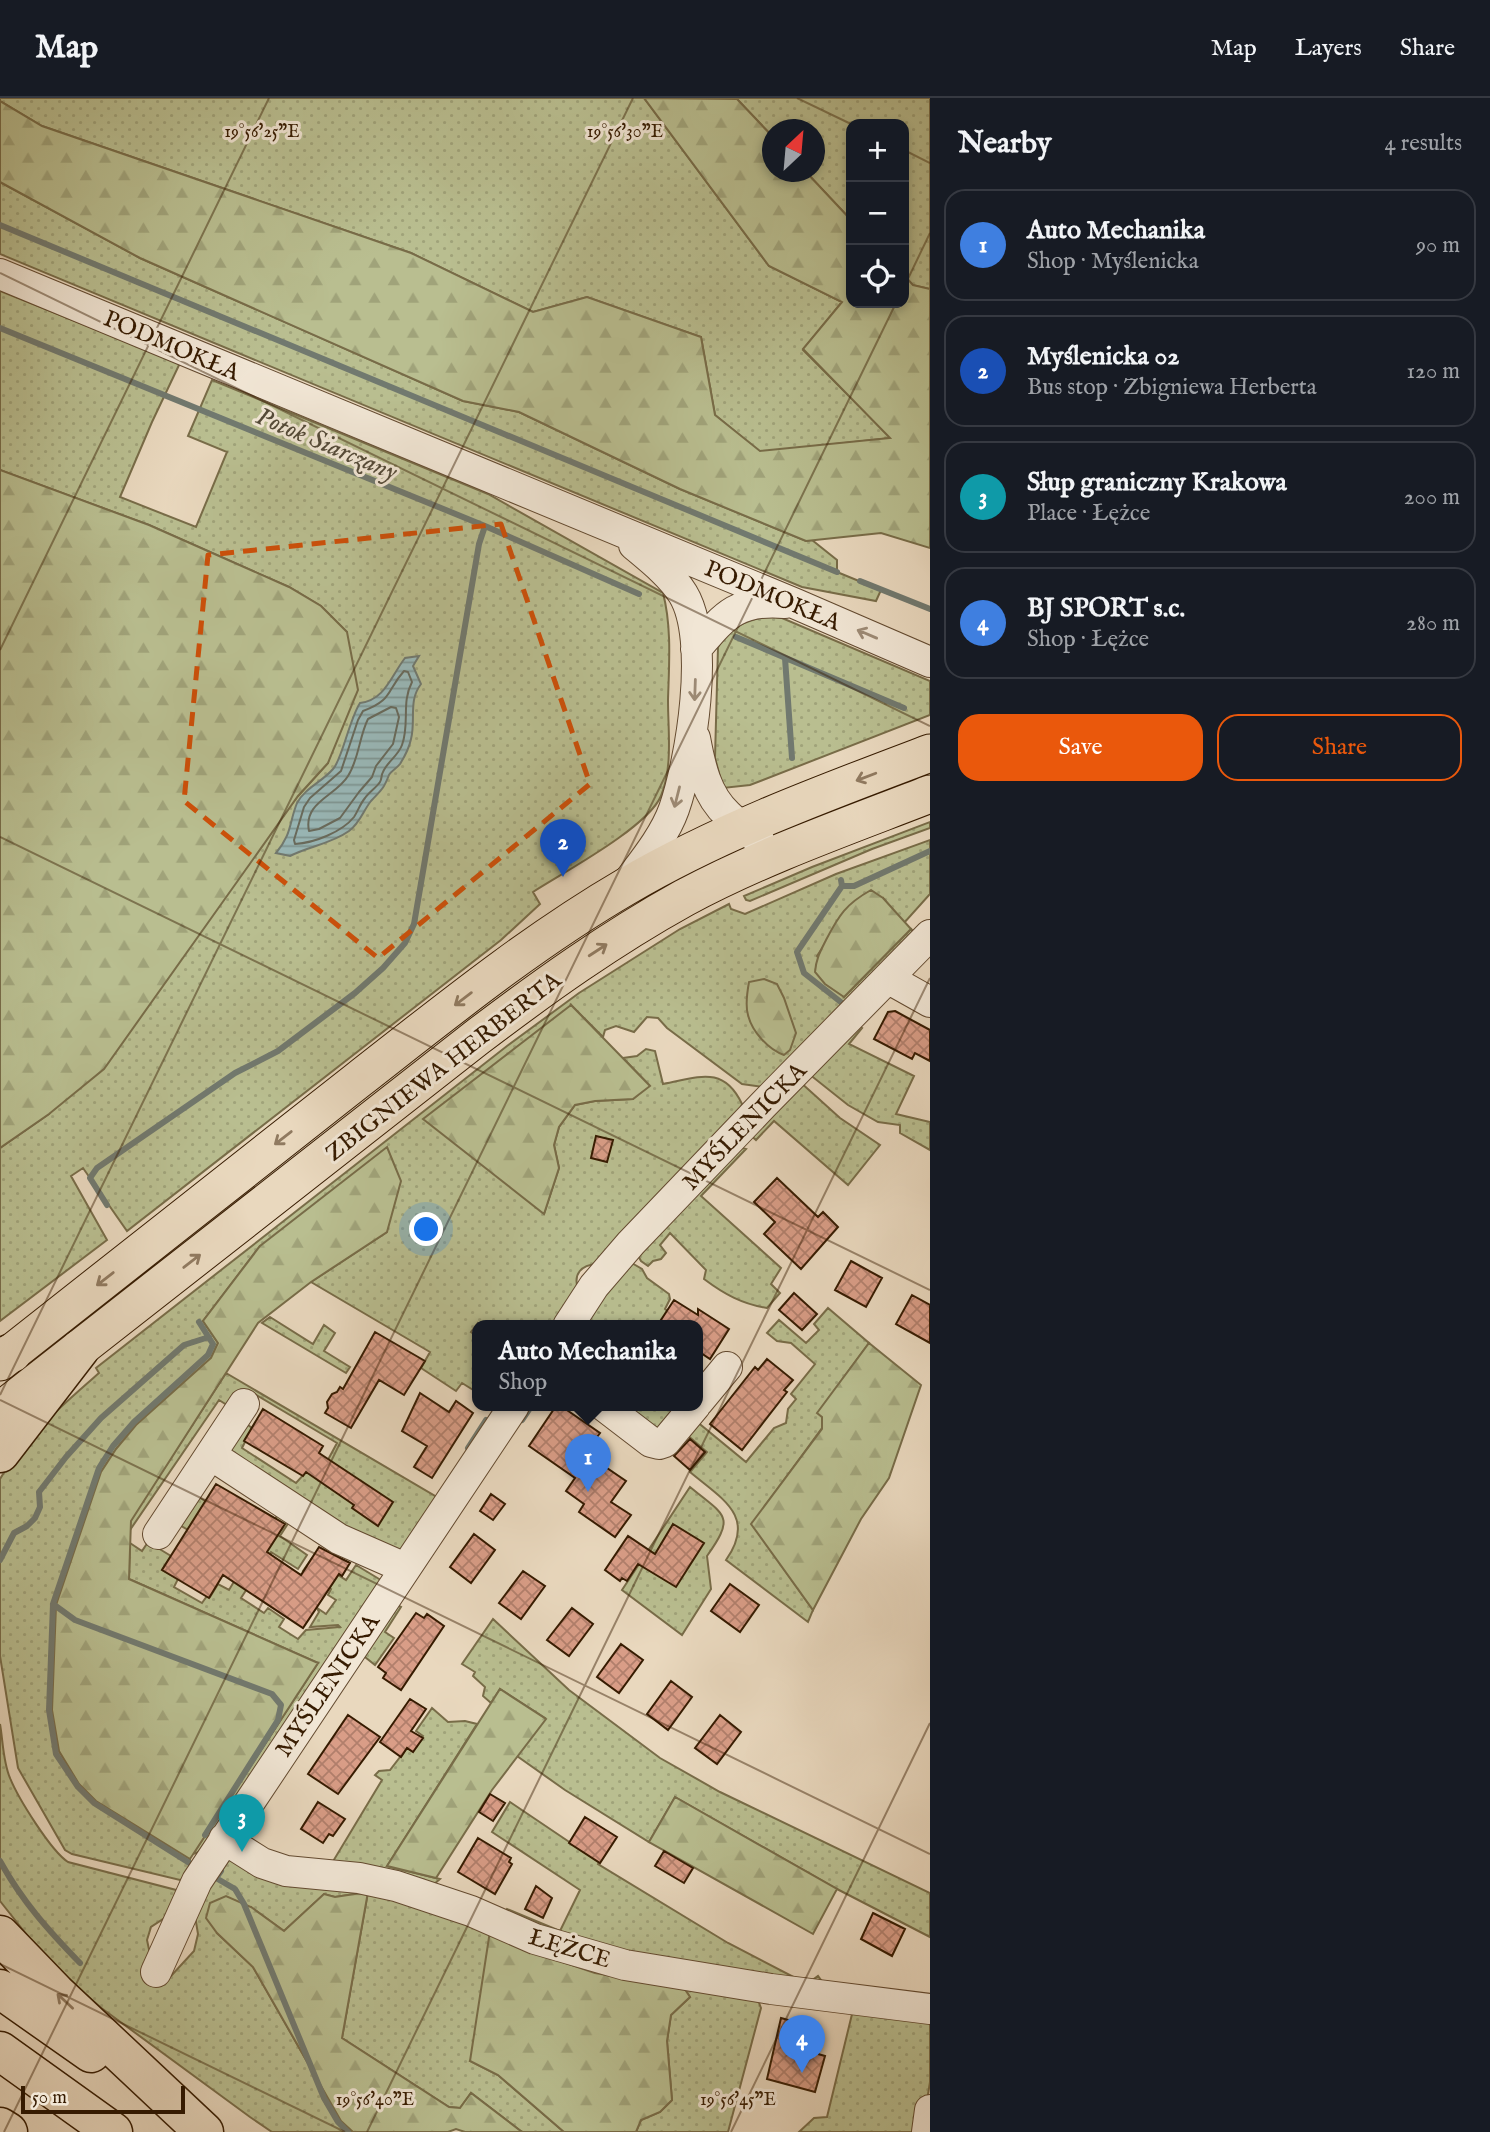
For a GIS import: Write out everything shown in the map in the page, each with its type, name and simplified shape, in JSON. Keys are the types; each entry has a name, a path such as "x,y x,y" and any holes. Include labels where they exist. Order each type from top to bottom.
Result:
{"highway":[{"path":"0,1452 80,1349"},
{"path":"0,1935 56,1993 202,2132"},
{"path":"0,1989 202,2132"},
{"path":"0,2051 113,2132"},
{"path":"0,2127 8,2132"}],"main road":[{"name":"ZBIGNIEWA HERBERTA","path":"4,1358 546,937 625,887 706,844 930,752"},
{"name":"ZBIGNIEWA HERBERTA","path":"0,1411 552,981 610,942 686,898 776,855 930,794"}],"street":[{"name":"PODMOKŁA","path":"0,274 930,662"},
{"name":"PODMOKŁA","path":"615,530 654,562 684,596 695,623 696,649 694,730 674,811 625,887"},
{"path":"696,649 733,610 762,601 796,604"},
{"path":"694,730 707,785 727,814 776,855"},
{"path":"883,812 930,810"},
{"name":"MYŚLENICKA","path":"572,1320 594,1286 631,1243 930,935"},
{"path":"889,979 930,1002"},
{"path":"703,1396 727,1367"},
{"path":"158,1534 244,1404"},
{"name":"MYŚLENICKA","path":"156,1972 192,1889 511,1411"},
{"path":"611,1411 651,1442 659,1444 665,1442 691,1411"},
{"path":"211,1455 339,1538 405,1568"},
{"name":"ŁĘŻCE","path":"224,1839 262,1863 286,1871 359,1878 396,1886 471,1911 535,1939 625,1965 771,1989 930,2009"},
{"path":"927,2132 930,2110"}],"highlighted area":[{"path":"501,524 590,784 378,958 184,801 208,555"}],"green space":[{"path":"0,98 644,98 769,266 842,302 803,350 891,438 760,452 715,415 701,337 587,297 533,312 411,253 42,126 0,101"},
{"path":"644,98 737,99 762,125 762,182 815,182 846,215 846,308 909,308 909,281 913,285 930,289 930,548 881,533 806,541 680,489 519,412 463,401 140,258 0,182 0,101 42,126 411,253 533,312 587,297 701,337 715,415 760,451 890,438 803,349 842,302 769,266"},
{"path":"736,98 930,98 930,289 912,285 909,281 909,119 846,119 846,215 815,182 825,182 825,119 762,119 762,125"},
{"path":"0,182 140,258 463,401 519,412 680,489 806,541 812,540 837,560 837,572 881,590 876,601 802,587 0,254"},
{"path":"0,291 180,363 120,497 196,527 227,452 188,436 212,380 488,494 663,593 668,619 669,736 665,785 653,808 639,822 533,892 540,904 501,940 127,1231 83,1168 71,1176 107,1240 0,1321 0,1148 49,1114 298,796 328,763 347,632 321,606 289,587 149,525 0,470"},
{"path":"0,470 149,525 289,587 321,606 347,632 358,690 328,763 298,796 104,1069 49,1114 0,1148"},
{"path":"769,616 782,618 930,681 930,715 750,785 723,788 715,758 718,647 728,634 739,626"},
{"path":"930,822 930,828 872,849 750,901 744,896 812,867"},
{"path":"930,840 930,894 904,923 883,898 825,944 817,956 844,997 911,929 916,934 834,1012 763,1087 742,1084 667,1028 658,1018 647,1017 634,1032 616,1026 605,1030 603,1037 571,1005 544,1214 559,1168 554,1145 559,1127 575,1105 633,1099 649,1085 623,1058 637,1056 646,1049 655,1051 663,1084 698,1077 718,1079 735,1091 742,1104 740,1111 597,1264 580,1271 578,1289 559,1320 472,1320 472,1389 462,1383 456,1391 421,1368 430,1352 311,1282 387,1232 260,1246 203,1321 218,1343 211,1358 136,1425 101,1472 56,1605 52,1710 59,1751 79,1784 96,1801 190,1859 189,1869 185,1878 180,1880 72,1854 65,1850 18,1768 0,1656 0,1479 21,1449 45,1422 99,1373 96,1368 507,1046 579,993 680,929 729,904 731,909 745,914 836,874"},
{"path":"871,890 883,898 911,929 844,997 825,984 815,972 816,963 839,917 849,905"},
{"path":"764,979 777,984 796,1033 790,1050 784,1055 762,1040 748,1015 746,1003 749,982"},
{"path":"571,1005 650,1086 633,1099 575,1105 559,1127 554,1145 559,1168 544,1214 423,1119"},
{"path":"856,1025 862,1028 849,1044 914,1076 896,1114 930,1122 930,1150 900,1133 900,1125 878,1122 848,1105 809,1074"},
{"path":"799,1081 840,1118 880,1145 848,1185 774,1121 756,1140 747,1132"},
{"path":"387,1147 401,1181 387,1232 311,1282 258,1323 131,1521 129,1579 318,1663 190,1859 96,1801 79,1784 59,1751 52,1710 56,1605 101,1472 136,1425 211,1358 218,1343 203,1321 260,1246"},
{"path":"742,1148 746,1149 701,1196 781,1268 771,1284 780,1293 767,1308 734,1298 704,1279 706,1270 670,1233 660,1245 666,1253 648,1266 641,1261 635,1250"},
{"path":"630,1262 642,1269 647,1278 669,1294 670,1299 665,1309 679,1320 582,1320"},
{"path":"828,1308 869,1343 818,1413 822,1417 822,1428 752,1524 813,1610 808,1622 726,1560 735,1545 737,1520 724,1500 690,1472 707,1452 686,1434 696,1421 746,1462 774,1428 786,1423 788,1409 796,1399 791,1394 815,1364 791,1343 777,1341 767,1333 779,1320 806,1343 819,1330 814,1324"},
{"path":"270,1317 313,1344 324,1325 335,1333 324,1351 350,1367 346,1373 262,1323"},
{"path":"869,1343 921,1385 889,1478 861,1519 813,1610 751,1524 822,1429 822,1417 817,1413"},
{"path":"226,1373 435,1496 437,1503 404,1553 393,1555 227,1455 244,1422 252,1428 242,1448 296,1483 306,1472 323,1474 337,1443 248,1390 227,1405 219,1400 130,1530 130,1521"},
{"path":"624,1411 681,1411 663,1431"},
{"path":"690,1487 712,1504 724,1524 707,1556 711,1589 682,1635 622,1590"},
{"path":"195,1495 265,1536 278,1514 289,1522 280,1536 307,1555 298,1569 271,1552 241,1598 264,1613 268,1608 284,1619 279,1627 298,1639 306,1630 340,1627 310,1627 319,1612 317,1608 326,1614 336,1600 328,1595 331,1589 303,1571 312,1558 346,1580 356,1565 384,1582 207,1849 193,1854 318,1663 129,1579 130,1543 142,1551 148,1542 171,1556 162,1570 178,1579 174,1587 202,1603 207,1596 210,1597 218,1584 229,1590 245,1563 176,1523"},
{"path":"393,1603 401,1607 385,1632 394,1638 375,1665 360,1653"},
{"path":"493,1619 569,1690 660,1758 720,1792 930,1893 930,1937 837,1889 675,1797 649,1842 565,1790 517,1756 545,1718 500,1689 491,1703 483,1696 485,1687 473,1676 475,1672 462,1664"},
{"path":"500,1689 546,1719 492,1790 436,1878 387,1866"},
{"path":"432,1708 448,1722 465,1721 477,1724 387,1866 440,1879 433,1885 332,1863 382,1780 375,1775 379,1771 390,1770 407,1748 413,1752 423,1736 416,1731"},
{"path":"0,1724 6,1765 14,1787 27,1810 61,1856 68,1862 180,1891 166,1917 151,1927 147,1940 155,1978 171,1976 194,1951 198,1934 195,1916 223,1858 342,1883 758,2000 761,2008 728,2132 636,2132 641,2120 660,2112 672,2100 667,2041 671,2015 690,1997 684,1988 595,1973 557,1960 470,2061 498,2075 564,2132 522,2132 471,2093 460,2108 449,2107 342,2038 368,1892 335,1897 324,1894 284,1931 251,1907 217,1933 253,1967 341,2121 353,2132 272,2132 100,2007 42,1954 0,1901"},
{"path":"675,1797 837,1889 813,1934 649,1842"},
{"path":"510,1802 599,1862 598,1864 728,1943 807,1984 818,1976 826,1987 822,1990 636,1962 573,1945 574,1937 562,1932 555,1939 503,1919 500,1914 503,1915 507,1909 560,1931 580,1890 492,1832"},
{"path":"368,1892 342,2038 449,2107 460,2108 471,2093 522,2132 465,2132 456,2129 448,2132 353,2132 341,2121 253,1967 217,1933 206,1918 210,1903 226,1896 251,1907 284,1931 324,1894 335,1897"},
{"path":"490,1931 595,1973 684,1988 690,1997 671,2015 667,2041 672,2100 660,2112 641,2120 636,2132 564,2132 498,2075 470,2061"},
{"path":"854,2006 930,2020 930,2082 922,2132 799,2132 814,2118 827,2117"}],"water":[{"path":"419,656 413,666 421,684 413,704 410,743 402,761 390,774 382,789 349,831 290,856 276,853 288,834 300,798 329,774 336,764 360,703 369,701 382,692 405,658"}],"building":[{"path":"895,1011 930,1030 930,1061 915,1053 912,1059 874,1039 888,1012"},
{"path":"596,1136 613,1140 607,1162 591,1158"},
{"path":"777,1178 818,1217 823,1212 838,1227 801,1269 764,1234 775,1222 754,1202"},
{"path":"851,1261 882,1278 866,1307 835,1290"},
{"path":"794,1293 817,1314 802,1330 779,1310"},
{"path":"912,1295 930,1305 930,1343 896,1324"},
{"path":"674,1300 698,1315 698,1309 729,1329 710,1359 703,1354 703,1320 661,1320"},
{"path":"375,1332 425,1361 404,1395 379,1380 351,1428 325,1413 327,1402 340,1387 343,1389"},
{"path":"767,1359 793,1380 784,1390 787,1392 742,1450 710,1424 755,1367 758,1370"},
{"path":"420,1393 449,1412 456,1401 473,1413 432,1478 414,1467 427,1446 402,1431"},
{"path":"263,1409 323,1446 319,1453 393,1502 378,1526 352,1508 354,1505 306,1472 303,1476 244,1441"},
{"path":"553,1411 568,1411 600,1433 585,1453 626,1481 611,1502 631,1515 615,1537 579,1512 584,1504 566,1491 575,1478 529,1446"},
{"path":"690,1439 705,1452 690,1470 674,1456"},
{"path":"216,1484 285,1524 267,1552 301,1575 319,1547 350,1563 342,1576 339,1574 303,1628 223,1575 209,1598 162,1570"},
{"path":"491,1494 505,1504 493,1520 480,1511"},
{"path":"673,1524 704,1543 676,1587 638,1564 627,1581 622,1578 620,1581 605,1570 628,1536 655,1554"},
{"path":"474,1534 495,1550 471,1583 450,1567"},
{"path":"523,1571 545,1586 521,1619 499,1603"},
{"path":"730,1584 759,1605 740,1632 711,1611"},
{"path":"572,1608 593,1624 569,1656 547,1640"},
{"path":"416,1613 424,1618 427,1614 444,1626 401,1690 383,1678 386,1673 378,1667"},
{"path":"621,1644 643,1660 619,1693 597,1677"},
{"path":"671,1681 692,1697 668,1730 647,1714"},
{"path":"410,1699 426,1709 411,1731 423,1738 413,1752 407,1748 401,1757 380,1742"},
{"path":"348,1715 380,1737 338,1794 308,1774"},
{"path":"720,1715 741,1732 717,1764 695,1748"},
{"path":"490,1794 505,1803 493,1821 479,1812"},
{"path":"318,1802 345,1819 333,1836 329,1834 323,1843 301,1829"},
{"path":"585,1817 617,1837 600,1863 569,1843"},
{"path":"478,1838 511,1858 509,1862 512,1864 495,1894 458,1872"},
{"path":"664,1851 693,1868 684,1883 655,1866"},
{"path":"536,1886 552,1898 543,1918 525,1909"},
{"path":"873,1913 905,1929 892,1956 861,1939"},
{"path":"781,2018 810,2026 804,2050 825,2056 815,2092 767,2079"}],"waterway":[{"path":"0,225 837,572"},
{"name":"Potok Siarczany","path":"0,328 485,526 639,594"},
{"path":"107,1205 90,1178 97,1168 235,1073 278,1051 355,993 383,968 405,943 414,924 479,544 485,526"},
{"path":"860,581 930,609"},
{"name":"Potok Siarczany","path":"736,637 904,708"},
{"path":"785,658 792,758"},
{"path":"842,886 854,886 930,851"},
{"path":"841,880 842,886 797,952 804,973 842,1003"},
{"path":"191,1864 94,1803 78,1787 56,1754 49,1710 53,1604 99,1468 113,1446 134,1422 208,1355 213,1344 199,1322"},
{"path":"0,1560 14,1533 35,1518 40,1507 39,1492 101,1418 184,1345 209,1337"},
{"path":"522,1420 528,1411"},
{"path":"468,1448 486,1420"},
{"path":"53,1604 75,1620 272,1694 281,1705 278,1720 205,1835"},
{"path":"0,1861 36,1915 80,1963"},
{"path":"221,1871 216,1878 235,1889 244,1904 324,2098 338,2122 348,2132"}],"place":[{"name":"Myślenicka 02","path":"563,877"},
{"name":"Auto Mechanika","path":"588,1492"},
{"name":"Słup graniczny Krakowa","path":"242,1852"},
{"name":"BJ SPORT s.c.","path":"802,2073"}]}
